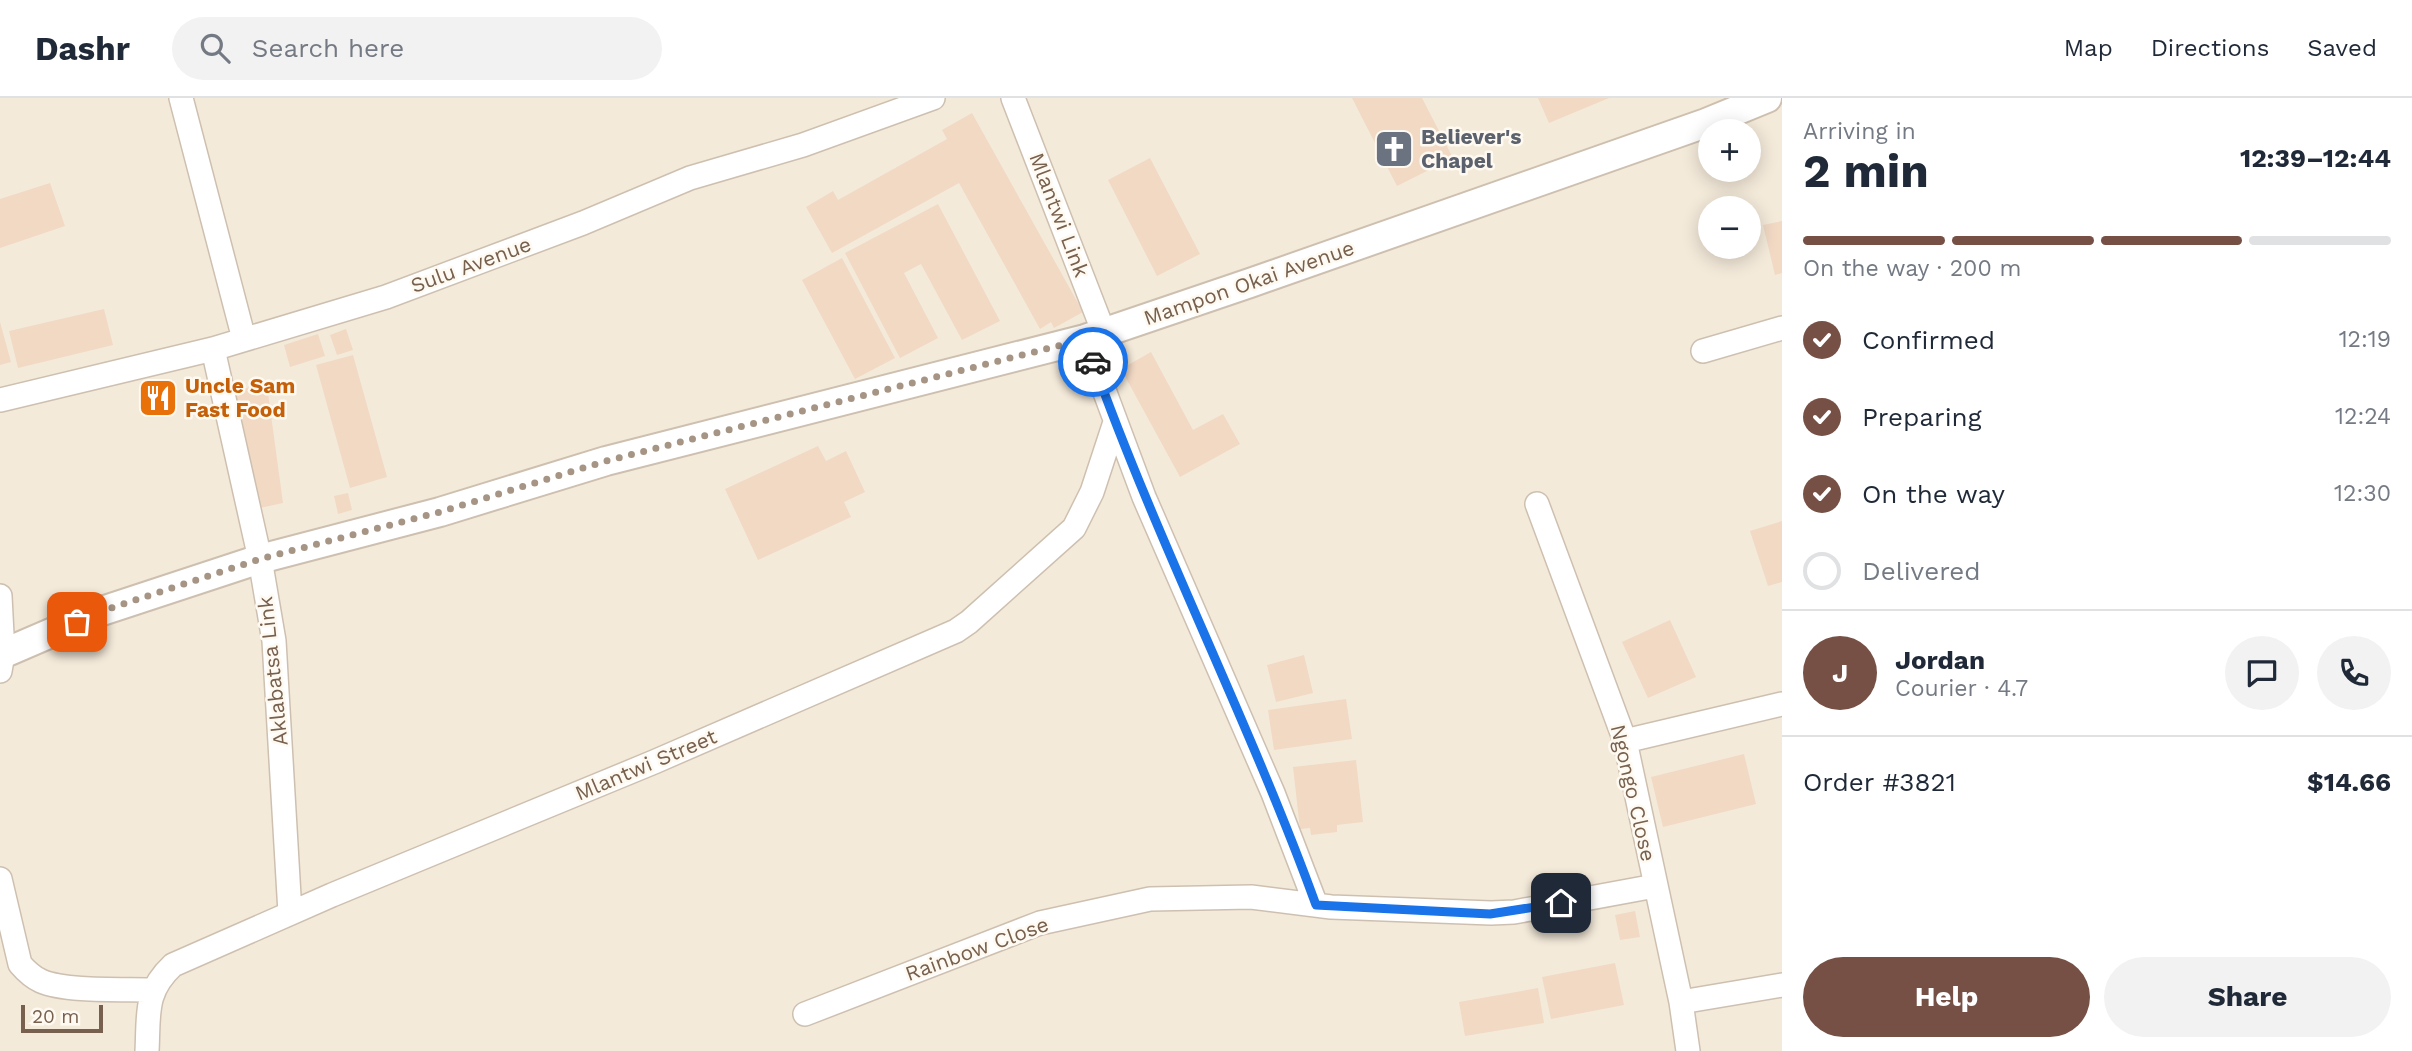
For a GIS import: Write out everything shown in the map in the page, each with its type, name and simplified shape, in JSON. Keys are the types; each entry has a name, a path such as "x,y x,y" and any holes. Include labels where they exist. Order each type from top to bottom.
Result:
{"street":[{"path":"181,98 244,339"},
{"name":"Sulu Avenue","path":"0,400 213,349 386,297 583,223 690,178 803,145 933,98"},
{"name":"Mlantwi Link","path":"1013,98 1095,336 1115,422 1144,497 1273,793 1316,905"},
{"name":"Mampon Okai Avenue","path":"1,660 102,611 260,559 440,512 606,461 1095,336 1693,128 1767,98"},
{"path":"1703,351 1782,328"},
{"name":"Aklabatsa Link","path":"213,349 260,559 274,640 290,914"},
{"name":"Mlantwi Street","path":"152,990 161,976 173,965 956,631 1074,528 1092,492 1115,422"},
{"name":"Ngongo Close","path":"1537,504 1625,741 1681,1002 1688,1051"},
{"path":"0,596 1,660"},
{"path":"1625,741 1782,704"},
{"path":"0,879 10,966 44,982 83,988 152,990 148,1051"},
{"name":"Rainbow Close","path":"805,1014 1040,923 1150,899 1251,897 1316,905 1490,914 1655,886"},
{"path":"1681,1002 1782,985"}],"shaded area":[{"path":"0,98 1782,98 1782,1051 0,1051"}],"building":[{"path":"1352,98 1422,98 1453,158 1397,186"},
{"path":"1538,98 1609,98 1549,123"},
{"path":"972,113 1083,312 1054,328 1051,322 1040,329 959,183 832,253 806,207 833,191 838,200 947,139 942,130"},
{"path":"1150,158 1200,254 1157,276 1108,180"},
{"path":"50,183 65,226 0,248 0,199"},
{"path":"938,204 1000,321 962,340 921,264 904,273 938,338 900,358 845,253"},
{"path":"1782,221 1782,273 1775,275 1763,225"},
{"path":"842,258 895,358 855,379 802,280"},
{"path":"104,309 113,345 18,368 9,331"},
{"path":"0,322 11,362 0,365"},
{"path":"346,329 353,350 337,355 330,335"},
{"path":"318,334 325,356 290,367 284,345"},
{"path":"1151,352 1193,430 1223,414 1240,444 1180,477 1121,369"},
{"path":"353,355 387,477 350,488 316,365"},
{"path":"267,386 283,503 255,509 234,389"},
{"path":"818,446 826,461 846,451 865,492 844,502 851,517 758,560 725,489"},
{"path":"348,493 352,510 338,514 334,496"},
{"path":"1782,521 1782,582 1768,586 1750,531"},
{"path":"1670,620 1696,677 1648,698 1622,642"},
{"path":"1304,655 1313,693 1276,702 1267,665"},
{"path":"1346,699 1352,739 1274,750 1268,710"},
{"path":"1744,754 1756,804 1663,827 1651,777"},
{"path":"1356,760 1363,822 1337,825 1337,832 1311,835 1310,828 1300,829 1293,767"},
{"path":"1635,911 1640,937 1620,940 1615,915"},
{"path":"1615,963 1624,1005 1551,1019 1542,977"},
{"path":"1538,988 1544,1023 1465,1036 1459,1002"}],"way so far":[{"path":"77,622 102,611 260,559 440,512 606,461 1085,339 1093,362"}],"place":[{"name":"Believer's Chapel","path":"1394,149"},
{"name":"Uncle Sam Fast Food","path":"158,398"}],"route":[{"path":"1093,362 1144,497 1273,793 1316,905 1490,914 1561,903"}]}
